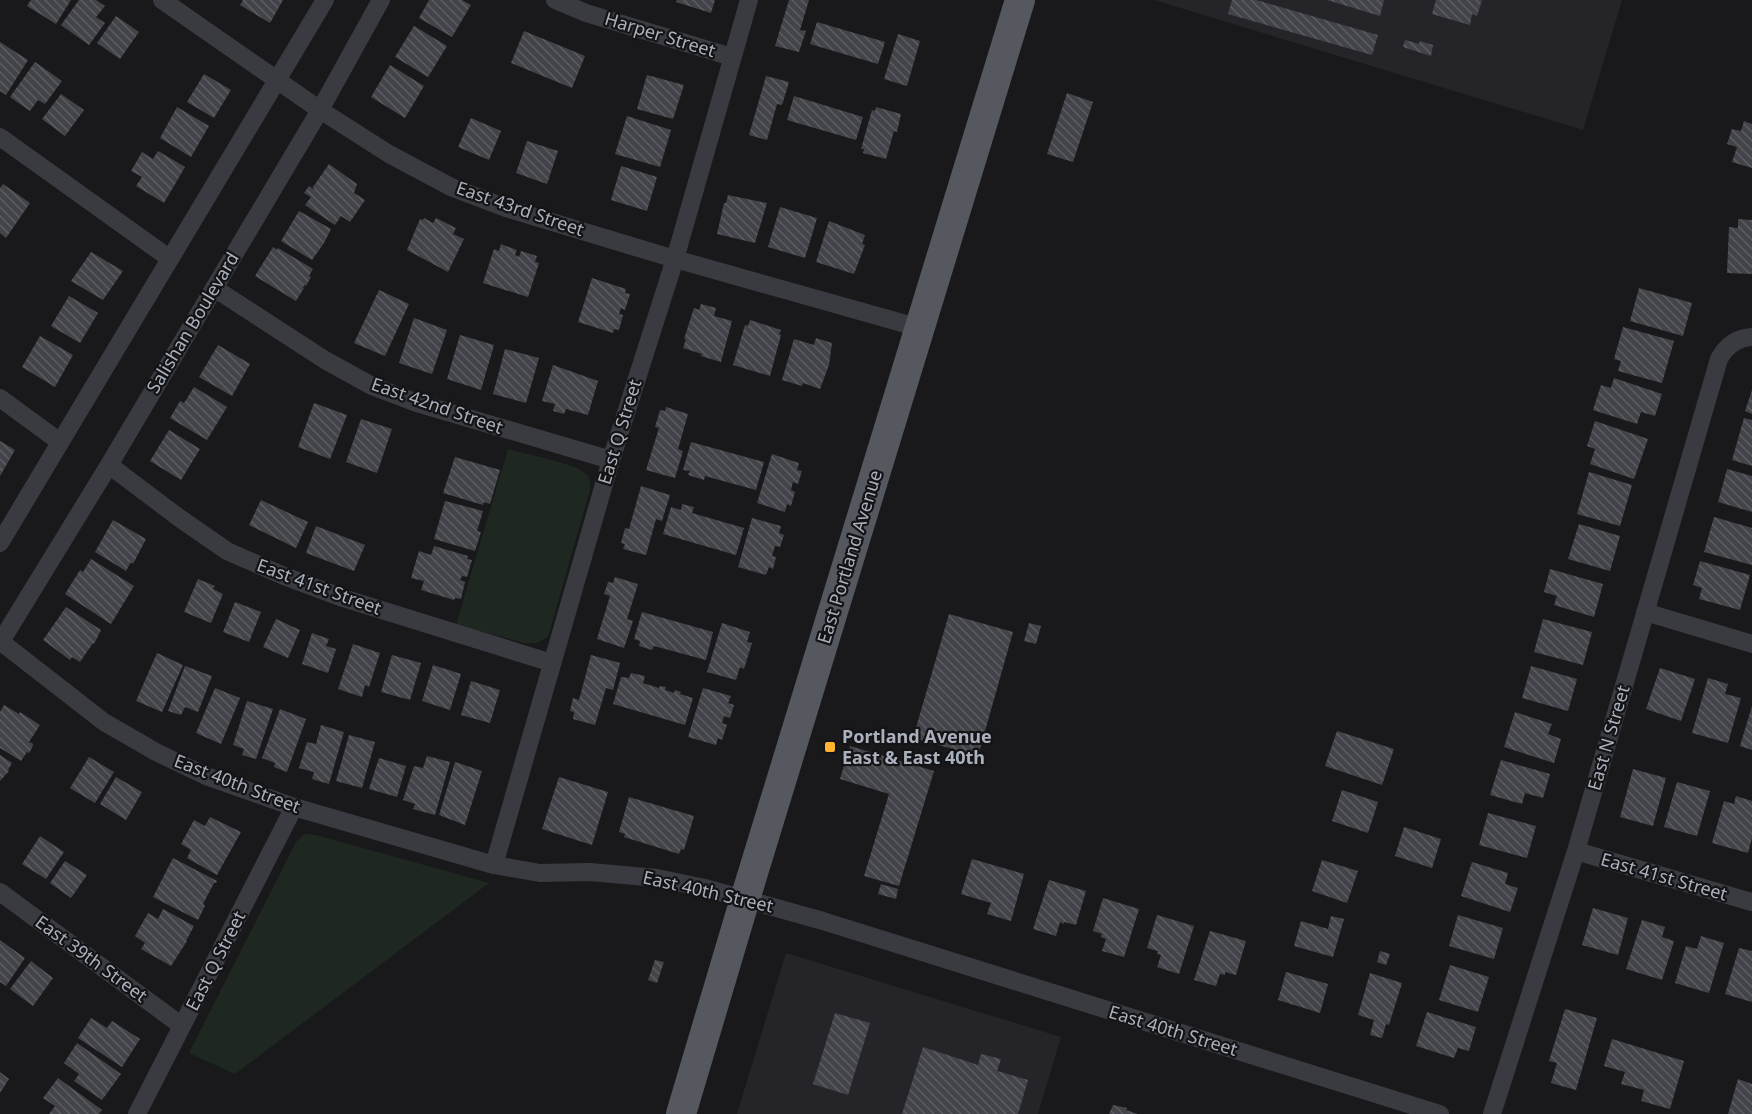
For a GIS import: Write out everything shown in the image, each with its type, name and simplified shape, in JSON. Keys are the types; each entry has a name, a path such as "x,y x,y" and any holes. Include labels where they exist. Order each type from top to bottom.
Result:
{"main road":[{"name":"East Portland Avenue","path":"681,1114 1020,0"}],"street":[{"name":"East 43rd Street","path":"162,0 320,110 389,154 451,187 509,208 675,259 920,328"},
{"path":"0,543 169,258 326,0"},
{"name":"Salishan Boulevard","path":"0,642 109,465 320,110 381,0"},
{"name":"Harper Street","path":"555,0 586,13 732,57"},
{"name":"East Q Street","path":"494,865 611,460 675,259 749,0"},
{"path":"0,136 169,258"},
{"name":"East 42nd Street","path":"214,288 325,360 372,386 417,403 611,460"},
{"name":"East N Street","path":"1492,1114 1576,851 1719,359 1725,348 1734,342 1752,337"},
{"path":"0,398 60,442"},
{"name":"East 41st Street","path":"109,465 227,551 284,576 344,598 552,663"},
{"path":"1645,612 1752,644"},
{"name":"East 40th Street","path":"0,642 104,722 156,752 206,776 294,807 494,865 540,873 590,872 657,878 705,888 834,924 1440,1114"},
{"name":"East Q Street","path":"137,1114 294,807"},
{"name":"East 41st Street","path":"1576,851 1752,902"},
{"name":"East 39th Street","path":"0,892 182,1026"}],"shaded area":[{"path":"1154,0 1622,0 1583,130"},
{"path":"508,449 579,469 588,476 590,481 590,490 548,637 536,643 525,643 456,625"},
{"path":"304,834 316,835 489,883 235,1074 189,1053 296,842"},
{"path":"786,953 1061,1037 1038,1114 737,1114"}],"building":[{"path":"31,0 71,0 56,24 27,6"},
{"path":"79,0 96,0 105,6 96,17 105,23 89,45 61,25"},
{"path":"243,0 283,0 270,23 240,5"},
{"path":"429,0 462,0 471,5 452,37 419,18"},
{"path":"677,0 715,0 711,13 676,2"},
{"path":"789,0 809,0 800,30 806,31 799,52 775,46"},
{"path":"1232,0 1256,0 1378,35 1372,55 1228,14"},
{"path":"1327,0 1384,0 1380,16"},
{"path":"1436,0 1482,0 1477,16 1472,14 1470,25 1432,14"},
{"path":"116,16 139,32 120,59 97,43"},
{"path":"817,22 885,42 878,64 810,44"},
{"path":"414,26 447,46 428,77 395,57"},
{"path":"524,31 585,56 572,88 511,63"},
{"path":"898,34 920,41 907,86 884,79"},
{"path":"1405,40 1433,45 1431,56 1403,47"},
{"path":"0,42 28,60 6,95 0,91"},
{"path":"35,62 62,81 45,104 38,100 30,111 10,97"},
{"path":"390,65 424,86 405,118 371,97"},
{"path":"204,74 231,90 214,118 187,102"},
{"path":"647,75 684,85 673,119 637,109"},
{"path":"766,76 789,82 782,105 777,104 767,140 749,135"},
{"path":"1067,93 1093,102 1073,162 1047,154"},
{"path":"61,94 84,110 65,136 42,119"},
{"path":"794,96 863,117 856,140 787,120"},
{"path":"177,107 209,126 191,157 160,138"},
{"path":"876,107 901,114 897,132 894,131 886,159 863,153 864,149 861,149 872,110 875,111"},
{"path":"627,116 671,130 660,167 615,154"},
{"path":"471,118 501,131 489,160 458,147"},
{"path":"1744,121 1752,124 1752,168 1732,162 1737,147 1727,144 1732,129 1741,131"},
{"path":"527,141 558,151 547,184 516,173"},
{"path":"158,151 185,167 164,203 136,186 142,177 131,171 142,152 153,159"},
{"path":"329,164 357,184 354,193 365,200 350,222 341,216 335,225 305,205 311,197 304,193 309,186 315,190 313,187"},
{"path":"621,166 657,177 647,211 611,200"},
{"path":"3,184 30,203 6,238 0,233 0,188"},
{"path":"728,195 767,203 755,243 717,234"},
{"path":"780,207 817,218 805,258 768,247"},
{"path":"299,211 331,229 312,260 281,241"},
{"path":"424,218 433,223 436,218 456,228 453,234 464,239 448,272 407,250 420,219"},
{"path":"1738,219 1752,220 1752,274 1727,273 1729,227 1738,228"},
{"path":"829,221 865,235 862,244 865,245 854,274 816,262"},
{"path":"501,244 517,250 515,255 519,257 521,251 537,256 535,262 539,263 528,297 483,283 494,249 499,251"},
{"path":"273,247 313,269 309,276 311,277 296,301 255,276"},
{"path":"91,252 123,271 103,300 71,281"},
{"path":"592,278 626,289 625,293 630,294 625,310 621,308 619,314 623,315 619,330 614,329 613,333 578,322"},
{"path":"1639,288 1692,303 1683,336 1630,321"},
{"path":"379,290 409,304 385,356 354,343"},
{"path":"69,296 98,313 80,343 51,326"},
{"path":"701,304 716,308 714,316 732,321 721,362 683,348 694,308 699,310"},
{"path":"414,318 447,330 432,374 399,363"},
{"path":"750,320 781,330 770,376 733,365 745,325 748,326"},
{"path":"1623,327 1674,341 1662,383 1618,371 1621,361 1614,359"},
{"path":"460,335 494,345 481,390 447,379"},
{"path":"40,336 73,355 55,387 22,367"},
{"path":"816,338 832,343 829,365 820,389 803,383 802,386 782,380 794,339 814,345"},
{"path":"218,345 250,364 232,396 199,377"},
{"path":"505,349 539,358 526,403 493,394"},
{"path":"553,365 598,381 588,415 566,409 564,414 553,411 555,404 542,401"},
{"path":"1614,378 1662,394 1655,416 1641,412 1637,424 1593,410 1601,385 1611,388"},
{"path":"194,387 227,407 207,440 170,418 180,401 184,403"},
{"path":"1752,390 1752,414 1745,411"},
{"path":"314,403 347,415 330,459 298,447"},
{"path":"666,407 688,414 678,449 683,451 675,478 646,470 659,428 655,427 660,410 665,411"},
{"path":"1744,418 1752,420 1752,466 1732,460"},
{"path":"361,419 392,429 377,473 346,462"},
{"path":"1595,421 1648,439 1634,479 1590,464 1595,449 1587,446"},
{"path":"169,430 200,449 181,480 150,461"},
{"path":"0,441 15,450 0,476"},
{"path":"691,442 764,462 756,490 705,476 704,480 688,475 690,471 683,470"},
{"path":"772,454 799,463 797,470 802,471 798,484 793,482 791,490 795,492 791,506 787,504 785,512 757,503"},
{"path":"455,457 500,470 490,504 484,502 483,505 443,493"},
{"path":"1727,469 1752,476 1752,512 1718,502"},
{"path":"1589,472 1632,485 1620,526 1577,514"},
{"path":"641,486 670,495 662,521 656,519 646,555 623,549 625,544 621,543 625,528 629,529"},
{"path":"261,500 308,522 296,548 249,525"},
{"path":"445,501 483,511 477,531 481,532 475,551 434,539"},
{"path":"682,504 694,507 692,513 744,528 736,555 663,534 671,507 681,510"},
{"path":"1714,517 1752,528 1752,565 1704,552"},
{"path":"752,518 781,526 779,533 784,535 780,547 775,546 772,556 776,557 773,569 769,567 766,575 738,567"},
{"path":"113,520 146,539 133,564 131,562 126,571 95,552"},
{"path":"1579,524 1620,536 1610,571 1568,559"},
{"path":"316,526 365,545 354,571 306,553"},
{"path":"434,546 468,556 467,559 472,560 467,577 462,576 460,580 465,582 461,599 455,598 454,600 421,590 424,581 411,578 419,551 431,555"},
{"path":"91,559 134,586 111,624 65,594 80,570 83,572"},
{"path":"1700,561 1750,575 1740,610 1699,599 1702,588 1693,585"},
{"path":"1550,569 1603,584 1594,617 1554,605 1557,596 1544,592"},
{"path":"615,577 638,584 627,619 633,621 624,648 597,639 610,596 604,594 608,582 613,583"},
{"path":"198,579 215,586 213,589 223,594 211,623 184,612"},
{"path":"235,602 261,612 249,642 223,632"},
{"path":"66,607 101,630 94,644 80,662 72,657 70,660 43,640"},
{"path":"642,612 713,632 706,660 654,646 652,650 639,646 640,641 634,639"},
{"path":"949,614 1013,632 978,756 913,738"},
{"path":"276,619 300,630 288,658 263,647"},
{"path":"1543,619 1592,632 1583,665 1534,652"},
{"path":"722,623 750,632 747,642 752,643 744,669 740,667 736,680 707,672"},
{"path":"1029,623 1041,626 1036,644 1024,641"},
{"path":"312,633 329,639 326,646 336,649 328,673 302,664"},
{"path":"353,644 380,653 369,687 365,685 362,697 338,689"},
{"path":"157,653 183,665 162,712 136,701"},
{"path":"392,655 421,663 410,700 381,692"},
{"path":"591,655 620,663 613,690 606,688 595,725 573,719 574,712 570,711 573,698 579,700"},
{"path":"433,665 461,674 450,710 422,701"},
{"path":"185,666 212,676 198,712 185,707 181,715 168,711"},
{"path":"1531,666 1577,679 1568,711 1522,698"},
{"path":"1660,668 1695,679 1681,721 1646,709"},
{"path":"631,673 645,676 643,683 659,688 660,686 666,687 665,690 674,693 675,690 693,698 685,725 613,704 621,677 629,678"},
{"path":"1708,678 1728,684 1725,694 1741,698 1728,743 1692,733"},
{"path":"471,681 500,690 490,723 461,715"},
{"path":"215,688 240,698 221,744 196,733"},
{"path":"703,688 731,696 728,703 734,705 730,718 724,716 722,723 727,725 722,740 718,738 716,745 688,737"},
{"path":"247,701 273,709 256,759 242,755 244,749 233,745"},
{"path":"4,705 40,725 29,742 33,744 32,748 21,761 0,748 0,712"},
{"path":"1752,706 1752,750 1740,746"},
{"path":"280,709 306,719 287,772 274,767 275,763 262,758"},
{"path":"1515,712 1552,724 1548,734 1561,739 1554,763 1504,747"},
{"path":"321,725 344,732 329,784 312,779 314,772 299,768 307,742 316,744"},
{"path":"1337,731 1394,749 1382,785 1325,766"},
{"path":"349,735 375,742 362,788 336,781"},
{"path":"850,746 934,771 899,886 864,876 889,794 840,779"},
{"path":"0,755 12,763 9,771 0,781"},
{"path":"427,756 450,762 435,815 413,809 415,804 403,800 414,766 423,768"},
{"path":"89,757 114,772 95,803 70,788"},
{"path":"379,758 406,766 397,797 369,789"},
{"path":"1501,760 1550,774 1543,798 1525,793 1522,804 1490,795"},
{"path":"455,762 482,771 465,825 439,815"},
{"path":"1633,769 1666,778 1653,826 1620,817"},
{"path":"116,777 142,792 126,820 100,804"},
{"path":"559,777 608,792 592,845 542,829"},
{"path":"1677,782 1710,791 1697,836 1664,827"},
{"path":"1342,790 1378,802 1368,833 1332,821"},
{"path":"1736,796 1752,801 1752,838 1748,853 1712,843 1724,801 1734,804"},
{"path":"629,797 694,816 684,850 681,849 679,854 624,837 625,834 619,832"},
{"path":"1488,813 1536,826 1527,858 1479,845"},
{"path":"210,817 241,832 217,875 187,858 191,850 181,844 194,820 205,826"},
{"path":"1404,827 1441,839 1432,868 1395,856"},
{"path":"40,836 64,852 46,879 22,864"},
{"path":"173,858 217,881 203,904 205,906 198,920 153,897"},
{"path":"972,859 1024,874 1011,921 987,914 991,903 961,894"},
{"path":"1322,860 1358,871 1347,903 1312,891"},
{"path":"65,861 87,875 71,898 50,883"},
{"path":"1472,862 1508,873 1505,884 1518,888 1510,912 1461,896"},
{"path":"1049,880 1086,891 1076,925 1060,922 1056,936 1033,929"},
{"path":"881,884 898,889 896,899 878,894"},
{"path":"1103,898 1139,909 1124,957 1102,951 1106,939 1101,937 1102,934 1093,931"},
{"path":"1593,908 1628,918 1618,955 1582,945"},
{"path":"163,909 194,926 171,966 141,949 145,943 135,936 148,913 158,919"},
{"path":"1157,915 1194,926 1179,974 1157,967 1161,955 1157,954 1158,951 1147,948"},
{"path":"1458,915 1503,928 1494,959 1449,946"},
{"path":"1331,916 1344,919 1333,957 1294,946 1301,921 1328,929"},
{"path":"1642,920 1665,927 1662,937 1674,941 1662,980 1626,969"},
{"path":"1210,931 1246,941 1236,975 1225,972 1225,975 1220,974 1216,986 1194,980"},
{"path":"1701,936 1724,943 1709,993 1675,983 1686,946 1697,949"},
{"path":"0,940 25,958 6,986 0,982"},
{"path":"1739,948 1752,951 1752,1002 1725,994"},
{"path":"1380,951 1390,954 1386,965 1377,962"},
{"path":"655,960 664,962 657,983 648,980"},
{"path":"31,961 53,978 33,1006 10,989"},
{"path":"1450,965 1489,977 1478,1012 1439,1000"},
{"path":"1286,972 1328,984 1320,1013 1278,1000"},
{"path":"1370,973 1402,983 1389,1025 1386,1024 1382,1038 1370,1035 1374,1020 1358,1015"},
{"path":"1565,1009 1597,1018 1576,1090 1551,1083 1557,1063 1549,1061"},
{"path":"1427,1012 1476,1027 1469,1051 1458,1048 1454,1058 1416,1046"},
{"path":"835,1013 870,1023 848,1095 813,1084"},
{"path":"91,1018 107,1028 112,1021 140,1039 122,1067 78,1038"},
{"path":"1612,1039 1684,1061 1670,1109 1641,1101 1644,1090 1621,1084 1625,1072 1604,1066"},
{"path":"77,1043 121,1074 102,1100 74,1081 79,1074 64,1063"},
{"path":"923,1047 978,1065 981,1054 1001,1059 997,1071 1028,1080 1018,1114 902,1114"},
{"path":"0,1072 9,1079 0,1093"},
{"path":"58,1078 102,1110 99,1114 49,1114 55,1106 43,1098"},
{"path":"1738,1079 1752,1084 1752,1114 1728,1114"},
{"path":"1113,1105 1127,1108 1126,1110 1138,1114 1109,1114"}],"place":[{"name":"Portland Avenue East & East 40th","path":"830,747"}]}
